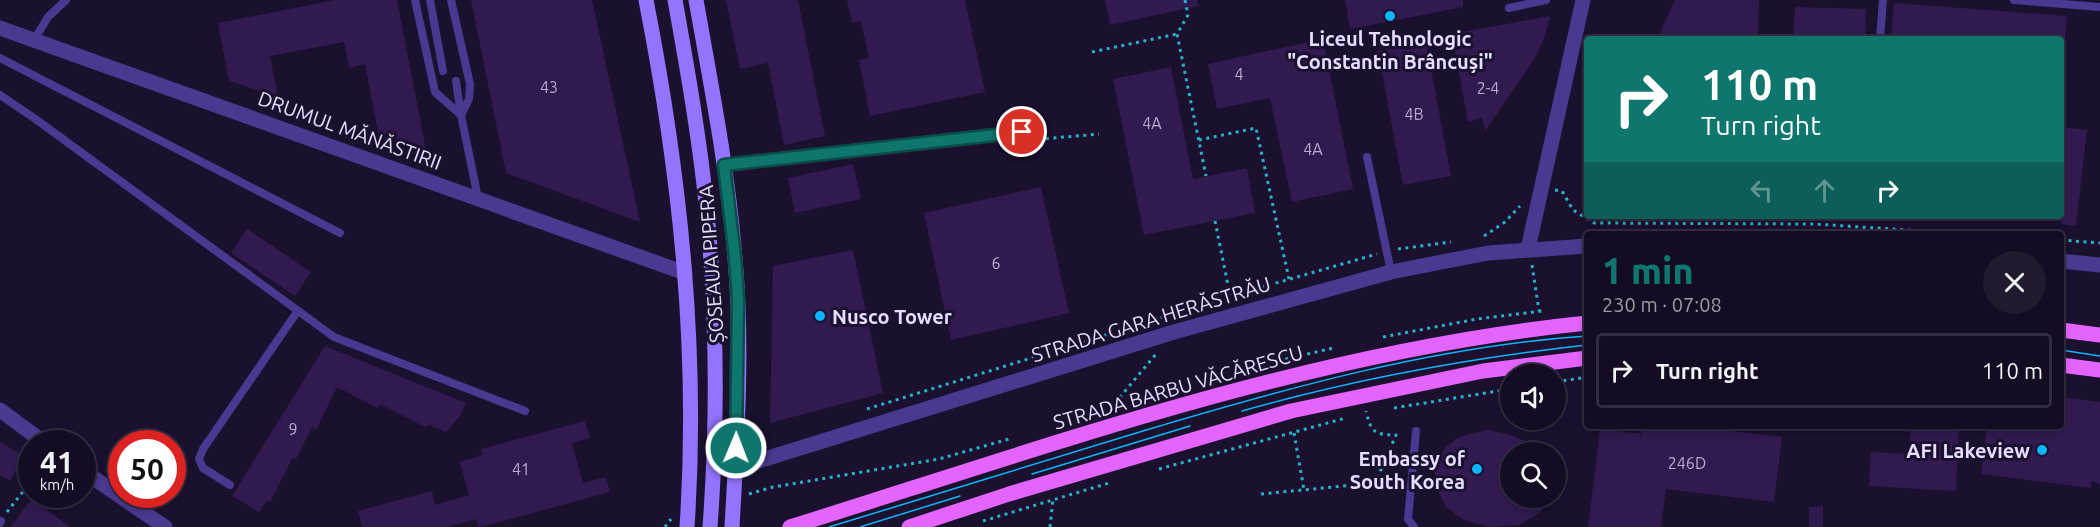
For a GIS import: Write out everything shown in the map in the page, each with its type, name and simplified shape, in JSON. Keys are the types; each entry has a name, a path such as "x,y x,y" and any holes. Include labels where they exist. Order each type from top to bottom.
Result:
{"main road":[{"name":"ȘOSEAUA PIPERA","path":"646,0 662,86 679,201 685,273 690,359 687,527"},
{"path":"675,0 697,128 714,295 716,424 710,527"},
{"name":"ȘOSEAUA PIPERA","path":"696,0 724,165 738,300 736,468 732,527"},
{"name":"STRADA BARBU VĂCĂRESCU","path":"790,527 1215,395 1293,375 1462,339 1584,323"},
{"path":"2064,330 2100,335"},
{"path":"909,527 1291,411 1483,371 1584,358"},
{"path":"2064,365 2100,370"}],"street":[{"path":"1528,249 1583,0"},
{"name":"DRUMUL MĂNĂSTIRII","path":"0,28 685,273"},
{"name":"STRADA GARA HERĂSTRĂU","path":"736,468 1174,332 1391,272 1488,253 1584,246"},
{"path":"2064,261 2100,265"},
{"path":"0,410 27,430"},
{"path":"96,480 165,527"}],"lane":[{"path":"34,40 48,17 66,0"},
{"path":"415,0 435,92 461,116"},
{"path":"430,0 443,71"},
{"path":"451,0 470,84 469,99 461,116"},
{"path":"1509,8 1546,0"},
{"path":"1880,36 1884,0"},
{"path":"2014,0 2100,7"},
{"path":"0,58 340,233"},
{"path":"456,81 478,198"},
{"path":"0,95 334,337 525,411"},
{"path":"724,165 1022,132"},
{"path":"1367,157 1391,272"},
{"path":"230,484 203,468 199,459 203,449 297,312"},
{"path":"1414,527 1408,519 1416,431"}],"path":[{"path":"1185,0 1188,15 1177,34 1206,176"},
{"path":"1092,52 1177,34"},
{"path":"1198,140 1256,128 1293,298"},
{"path":"1022,132 1023,141 1099,134"},
{"path":"1215,221 1234,315"},
{"path":"2064,240 2100,243"},
{"path":"1535,280 1539,311"},
{"path":"1109,410 1174,332"},
{"path":"1566,380 1584,377"},
{"path":"1389,408 1500,391"},
{"path":"1261,494 1375,483 1396,435 1373,431 1363,395"},
{"path":"1291,411 1304,490"},
{"path":"1151,471 1366,412"},
{"path":"976,524 1117,480"},
{"path":"1050,527 1055,481"},
{"path":"0,522 18,498"},
{"path":"665,527 672,518"}],"building":[{"path":"335,0 397,0 426,150 378,132 365,64 349,68 344,42 270,56 278,97 229,81 218,23"},
{"path":"471,0 592,0 640,222 506,173"},
{"path":"726,0 798,0 825,136 784,145 768,63 740,69"},
{"path":"847,0 965,0 985,92 870,116 859,60 869,58 861,21 852,23"},
{"path":"1105,0 1197,0 1198,6 1110,25"},
{"path":"1345,0 1463,0 1463,7 1350,29"},
{"path":"1675,0 1759,0 1758,36 1660,36"},
{"path":"1894,3 2067,16 2065,39 2064,36 1891,36"},
{"path":"1795,7 1866,9 1865,36 1793,36"},
{"path":"1550,16 1545,36 1535,58 1485,131 1482,118 1468,122 1452,34"},
{"path":"1323,39 1353,189 1292,202 1270,98 1217,109 1208,64"},
{"path":"1426,42 1451,176 1403,185 1378,51"},
{"path":"1171,67 1193,179 1247,168 1255,213 1144,235 1113,79"},
{"path":"2064,127 2087,130 2076,226 2061,224 2061,219 2064,219"},
{"path":"853,164 861,199 795,213 788,178"},
{"path":"1041,187 1069,313 951,340 924,213"},
{"path":"247,229 311,272 295,296 231,253"},
{"name":"Nusco Tower","path":"853,250 883,393 770,423 773,266"},
{"path":"325,346 466,403 460,416 446,432 429,425 425,427 380,404 378,408 337,387 316,430 312,427 296,459 293,457 270,502 267,500 259,512 232,496"},
{"name":"AFI Lakeview","path":"2064,397 2100,402 2100,485 2092,480 2091,488 1981,474 1987,429 2064,429"},
{"path":"585,421 590,438 572,443 583,483 606,477 610,492 481,527 478,527 476,519 446,527 362,527 358,511 432,491 435,505 469,495 460,462 482,455 481,449"},
{"path":"1600,429 1641,434 1642,429 1714,429 1782,437 1774,502 1666,489 1661,527 1588,527"},
{"path":"1911,429 1959,429 1956,491 1869,486 1871,452 1909,454"},
{"path":"1488,430 1514,436 1526,442 1500,442 1500,508 1543,508 1539,513 1519,525 1490,527 1464,520 1446,507 1436,487 1435,472 1439,458 1446,447 1466,435"},
{"path":"0,442 18,452 18,467 10,481 0,475"},
{"path":"1823,506 1823,527 1809,527 1809,507"},
{"path":"25,508 44,508 70,527 10,527"}],"tram line":[{"path":"829,527 1252,399 1362,371 1474,349 1584,336"},
{"path":"1242,411 1370,379 1500,356 1584,345"},
{"path":"2064,350 2100,356"},
{"path":"1032,474 1190,426"},
{"path":"860,527 960,496"}],"place":[{"name":"Liceul Tehnologic \"Constantin Brâncuși\"","path":"1390,16"},
{"name":"Nusco Tower","path":"820,316"},
{"name":"AFI Lakeview","path":"2042,450"},
{"name":"Embassy of South Korea","path":"1477,469"}],"route":[{"path":"736,448 738,300 724,165 1022,132"}]}
